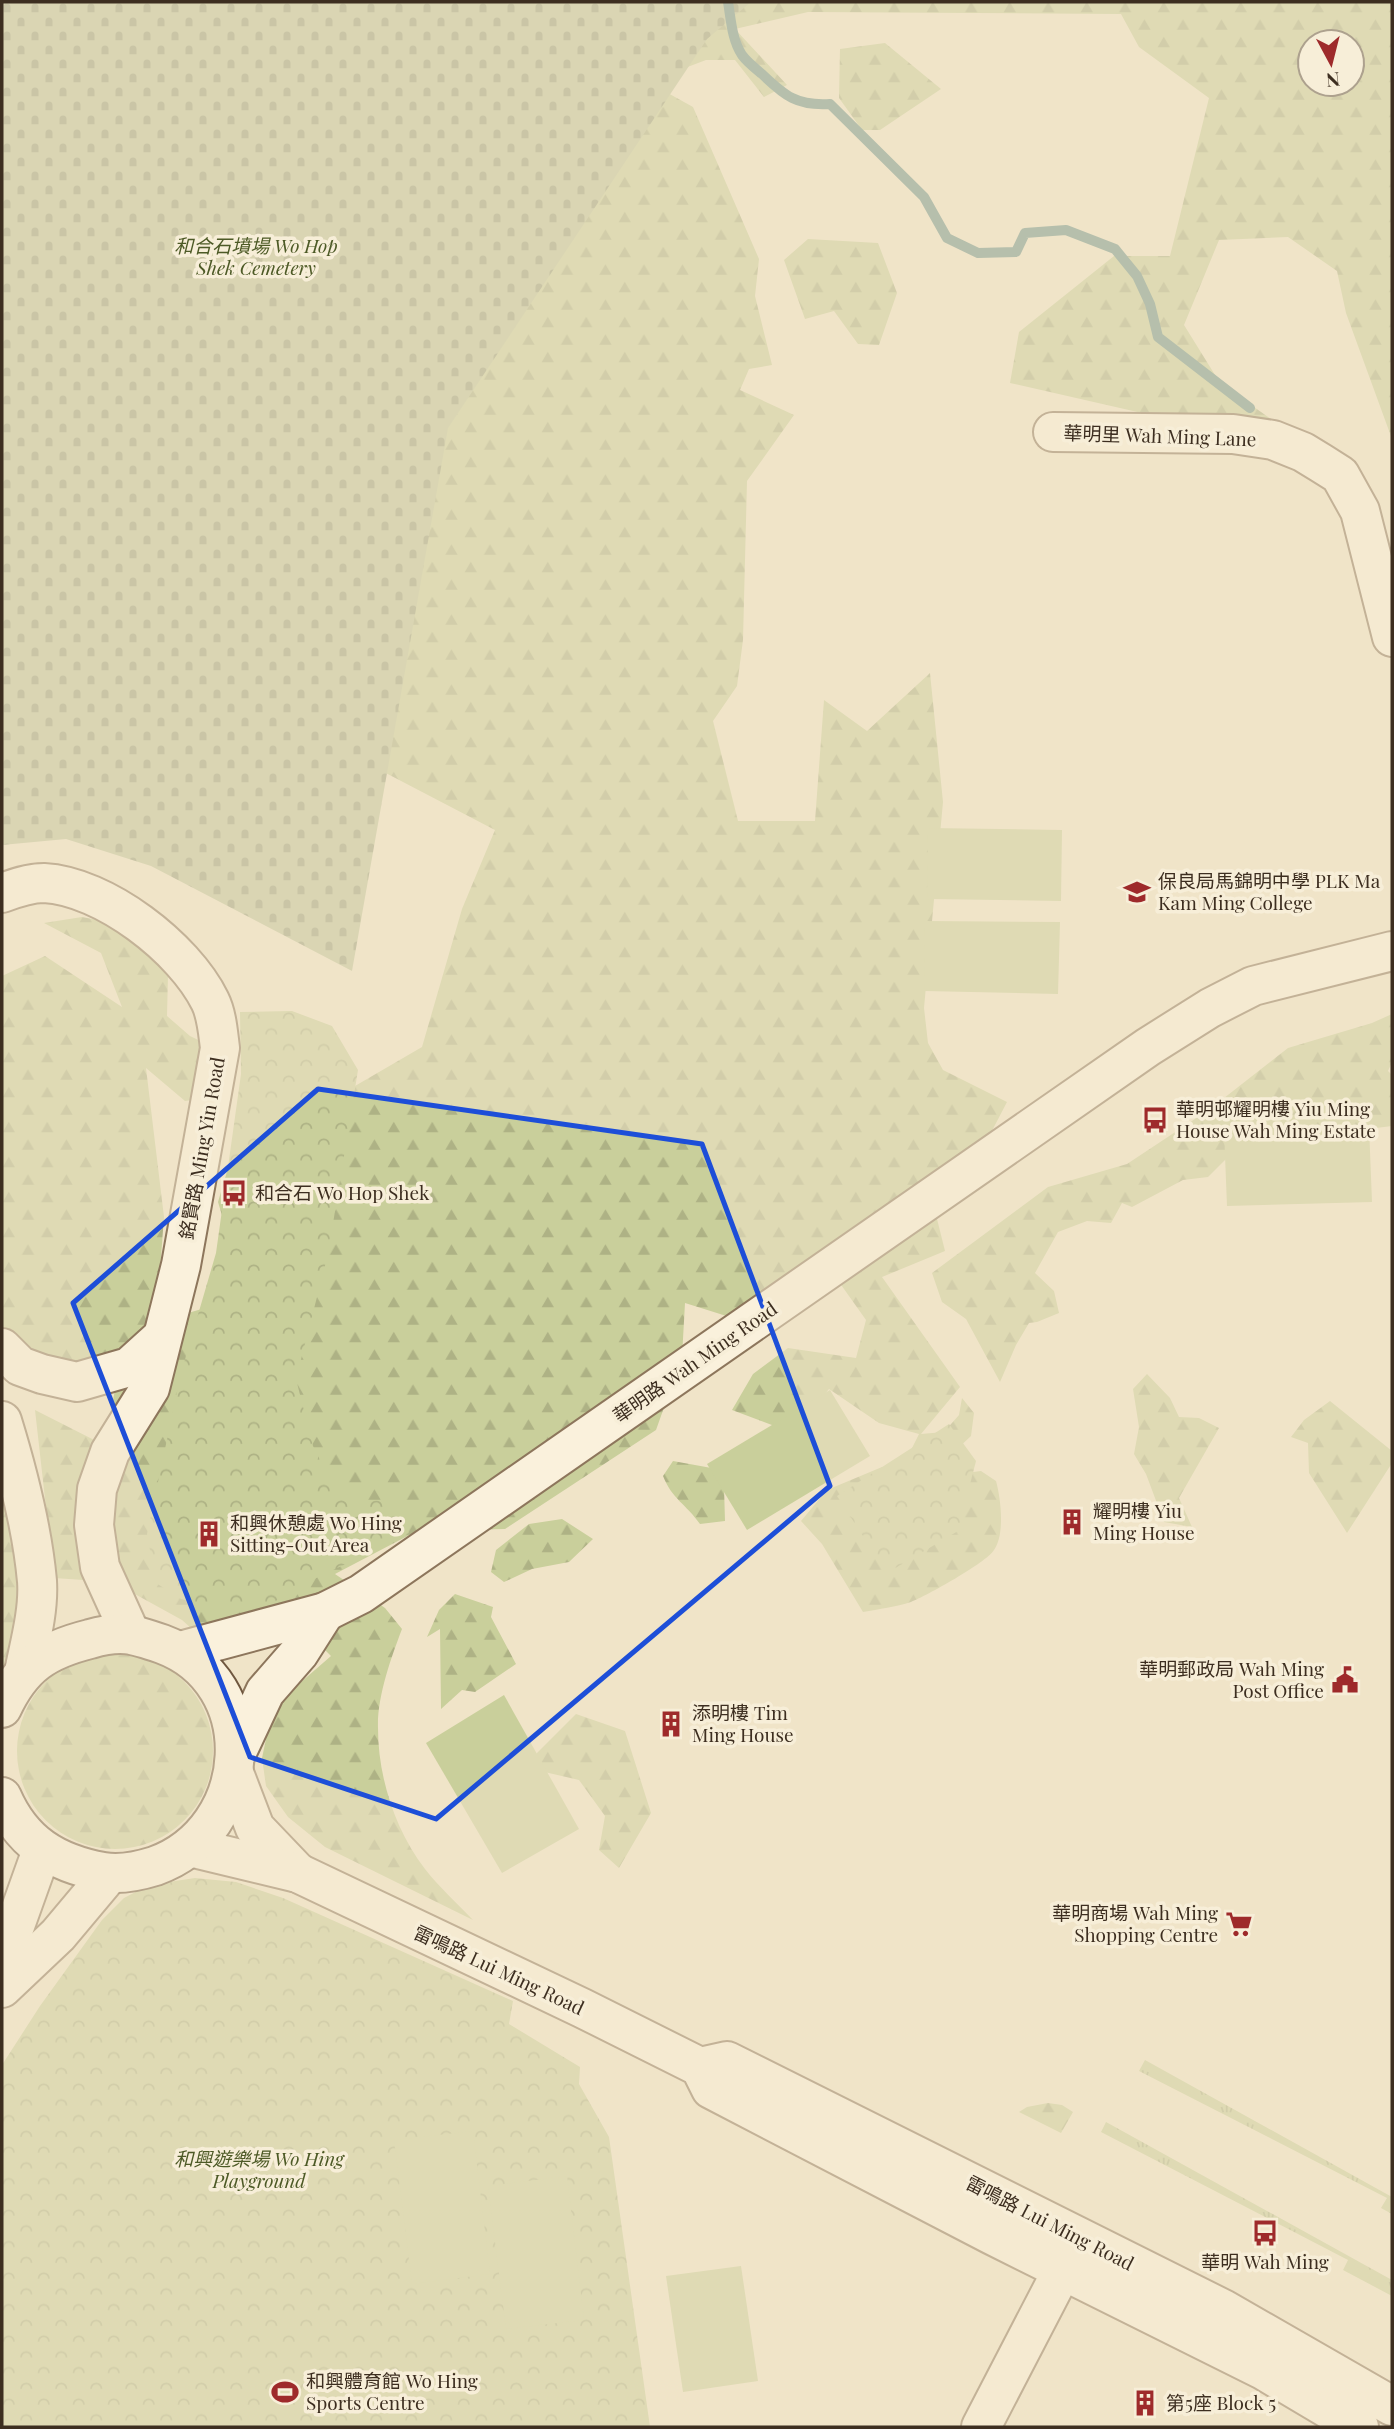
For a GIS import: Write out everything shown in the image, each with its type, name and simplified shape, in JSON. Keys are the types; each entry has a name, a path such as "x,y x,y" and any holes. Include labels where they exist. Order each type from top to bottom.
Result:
{"street":[{"name":"華明里 Wah Ming Lane","path":"1053,432 1233,434 1273,440 1303,452 1340,475 1360,510 1392,637"},
{"name":"銘賢路 Ming Yin Road","path":"2,892 23,885 44,883 103,901 146,928 182,960 210,1001 217,1024 220,1048 181,1265 150,1388 110,1452 97,1489 94,1525 100,1567 130,1633"},
{"name":"華明路 Wah Ming Road","path":"180,1651 325,1612 361,1594 1158,1040 1210,1007 1253,986 1392,951"},
{"name":"華明路 Wah Ming Road","path":"1063,1107 1184,1042 1259,1011 1392,977"},
{"path":"2,1348 20,1366 77,1382 129,1367 161,1338"},
{"path":"2,1421 20,1482 37,1583 33,1627 9,1694"},
{"path":"2,1797 8,1812 23,1833 42,1850 75,1867 110,1874 143,1870 167,1861 190,1847 217,1817 265,1692 299,1653 325,1612"},
{"path":"9,1694 49,1652 102,1635 130,1633 180,1651 215,1685 227,1707 233,1731 235,1765"},
{"name":"雷鳴路 Lui Ming Road","path":"235,1765 255,1828 298,1873"},
{"name":"雷鳴路 Lui Ming Road","path":"190,1847 298,1873 582,2008 700,2067 711,2089 1263,2370 1359,2427"},
{"path":"2,1962 42,1850"},
{"path":"2,1988 58,1935 110,1874"},
{"name":"雷鳴路 Lui Ming Road","path":"700,2067 727,2061 1223,2309 1392,2406"},
{"path":"981,2427 1063,2269"}],"highlighted area":[{"path":"318,1089 702,1144 830,1486 436,1819 250,1757 73,1303"}],"green space":[{"name":"和合石墳場 Wo Hop Shek Cemetery","path":"2,2 751,2 707,39 448,428 352,971 151,866 66,839 2,845"},
{"path":"406,2 1392,2 1392,439 1346,313 1337,271 1288,237 1219,240 1184,325 1220,383 1278,424 1155,416 1010,383 1019,332 1114,256 1170,256 1209,98 1139,47 1121,14 808,12 735,29 787,85 764,97 735,60 706,60 648,82 693,107 759,259 755,296 772,365 749,369 740,390 794,415 747,481 743,640 737,686 713,721 738,821 815,821 824,700 867,731 930,673 943,802 924,1008 928,1043 943,1070 1007,1102 972,1169 932,1199 945,1251 882,1277 960,1387 921,1434 944,1432 959,1415 962,1398 974,1413 971,1436 954,1452 912,1448 919,1434 879,1423 829,1389 793,1433 732,1410 753,1374 788,1348 856,1358 866,1320 827,1265 752,1324 685,1303 682,1357 656,1430 505,1529 417,1531 335,1574 385,1608 402,1629 393,1652 378,1716 379,1747 385,1784 397,1820 414,1854 436,1882 473,1920 325,1847 288,1817 266,1786 262,1758 270,1720 285,1696 331,1656 302,1627 202,1638 182,1620 113,1582 54,1578 35,1410 104,1445 118,1375 42,1374 2,1328 2,976 45,956 122,1007 101,953 44,923 82,917 123,925 168,975 167,1016 190,1036 225,1053 228,1095 185,1101 146,1068 164,1217 158,1297 188,1313 236,1299 227,1232 218,1202 228,1168 355,1086 422,1047 462,909 495,830 334,746"},
{"path":"885,43 941,89 880,130 862,130 839,98 840,49"},
{"path":"808,239 878,243 897,293 879,345 858,344 834,311 805,319 784,260"},
{"path":"928,828 1062,830 1061,901 927,899"},
{"path":"925,921 1060,922 1058,994 924,991"},
{"path":"292,1011 332,1026 358,1070 328,1254 296,1379 313,1446 327,1474 359,1501 400,1500 409,1534 312,1580 253,1614 181,1599 156,1583 147,1534 181,1373 216,1253 241,1074 240,1012"},
{"path":"1392,1014 1392,1062 1388,1071 1392,1075 1392,1126 1236,1149 1208,1177 1183,1180 1132,1207 1122,1203 1111,1223 1087,1221 1058,1232 1035,1273 1054,1291 1059,1313 1029,1323 1000,1382 966,1319 942,1302 932,1273 1048,1187 1127,1164 1210,1109 1288,1048 1372,1023"},
{"path":"1369,1126 1372,1202 1227,1206 1224,1130"},
{"path":"1147,1374 1170,1398 1179,1417 1199,1418 1219,1428 1179,1498 1192,1527 1164,1522 1146,1474 1134,1454 1139,1427 1133,1389"},
{"path":"830,1390 870,1456 747,1530 707,1464"},
{"path":"1330,1401 1392,1451 1392,1463 1347,1533 1309,1473 1308,1443 1291,1437 1304,1420"},
{"path":"949,1424 976,1461 958,1531 887,1573 837,1496"},
{"path":"673,1461 728,1471 724,1487 725,1521 700,1524 675,1496 663,1476"},
{"path":"882,1467 961,1485 973,1472 981,1471 996,1481 1000,1535 989,1556 942,1586 911,1602 863,1612 822,1544 801,1521 827,1490"},
{"path":"2,1470 41,1523 2,1705"},
{"path":"562,1519 593,1539 569,1562 532,1569 504,1582 491,1572 496,1550 529,1524"},
{"path":"455,1594 493,1607 491,1617 516,1664 475,1692 462,1690 441,1709 440,1629 427,1637 439,1610"},
{"path":"115,1653 152,1661 184,1682 205,1714 213,1751 205,1788 184,1820 152,1841 115,1849 78,1841 46,1820 25,1788 17,1751 25,1714 46,1682 78,1661"},
{"path":"504,1695 579,1829 502,1873 426,1743"},
{"path":"576,1714 625,1731 651,1813 619,1868 599,1850 605,1816 579,1780 523,1767"},
{"name":"和興遊樂場 Wo Hing Playground","path":"195,1878 236,1882 283,1898 513,2001 509,2024 580,2067 579,2084 609,2137 650,2427 2,2427 2,2065 40,2006 102,1920 124,1898 149,1885"},
{"path":"1145,2060 1392,2197 1392,2214 1381,2208 1387,2198 1139,2071"},
{"path":"1048,2103 1062,2105 1073,2112 1061,2133 1019,2112 1027,2107"},
{"path":"1106,2122 1392,2280 1392,2296 1343,2270 1348,2260 1101,2132"},
{"path":"473,2131 490,2274 412,2284 394,2140"},
{"path":"567,2176 584,2320 506,2329 488,2186"},
{"path":"741,2266 758,2381 683,2392 666,2276"}],"waterway":[{"path":"728,2 736,43 746,60 792,98 809,103 830,104 924,197 947,238 978,253 1016,252 1025,233 1066,230 1115,249 1137,276 1150,304 1158,337 1250,408"}],"place":[{"name":"保良局馬錦明中學 PLK Ma Kam Ming College","path":"1137,892"},
{"name":"華明邨耀明樓 Yiu Ming House Wah Ming Estate","path":"1155,1120"},
{"name":"和合石 Wo Hop Shek","path":"234,1193"},
{"name":"耀明樓 Yiu Ming House","path":"1072,1522"},
{"name":"和興休憩處 Wo Hing Sitting-Out Area","path":"209,1534"},
{"name":"華明郵政局 Wah Ming Post Office","path":"1345,1680"},
{"name":"添明樓 Tim Ming House","path":"671,1724"},
{"name":"華明商場 Wah Ming Shopping Centre","path":"1239,1924"},
{"name":"華明 Wah Ming","path":"1265,2233"},
{"name":"和興體育館 Wo Hing Sports Centre","path":"285,2392"},
{"name":"第5座 Block 5","path":"1145,2403"}]}
